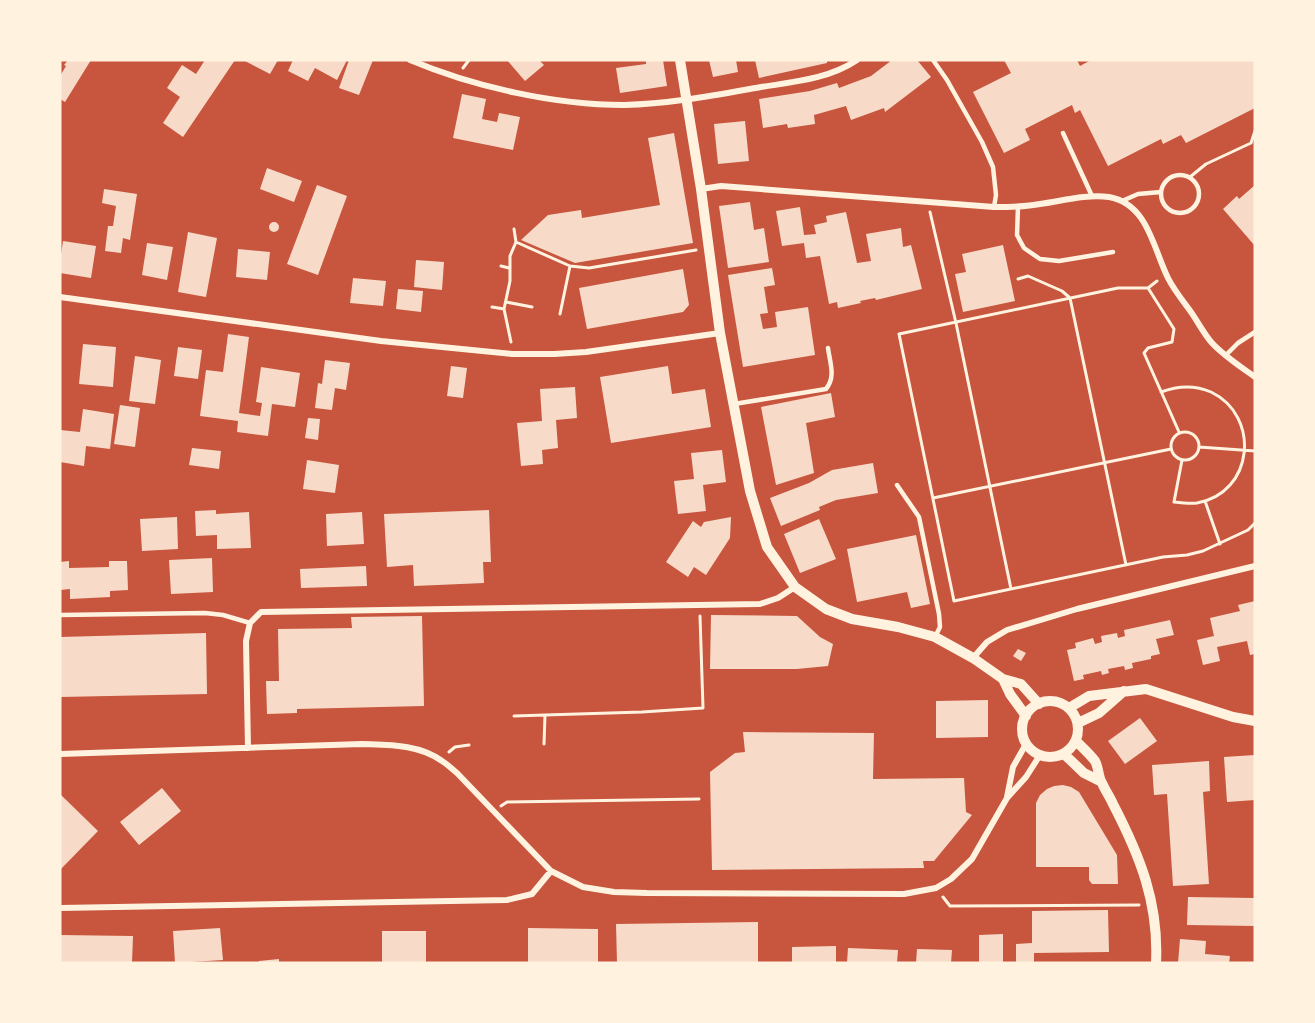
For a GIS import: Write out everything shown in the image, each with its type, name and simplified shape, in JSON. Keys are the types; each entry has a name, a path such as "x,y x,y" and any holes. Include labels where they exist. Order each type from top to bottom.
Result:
{"street":[{"path":"410,60 483,85 550,99 624,105 687,100 820,77 857,60"},
{"path":"680,60 701,189 720,333 750,491 767,547 795,587 826,609 852,620 898,627 935,637 973,658 1003,679 1021,684 1039,704"},
{"path":"701,189 722,186 994,207 1018,207 1092,196 1122,201 1136,211 1144,223 1167,275 1212,343 1255,378"},
{"path":"60,297 381,341 512,354 586,352 720,333"},
{"path":"973,658 987,642 1007,630 1077,609 1255,566"},
{"path":"248,748 246,641 250,622 261,612 760,604 778,598 795,587"},
{"path":"1003,679 1010,694 1026,716"},
{"path":"1069,708 1089,696 1146,689 1233,717 1255,720"},
{"path":"1078,723 1099,713 1124,691"},
{"path":"1046,702 1062,704 1069,708 1078,723 1076,741 1071,748 1057,757 1048,757 1032,751 1023,735 1023,725 1031,709 1046,702"},
{"path":"1076,741 1096,762 1100,781 1113,802 1145,873 1157,944 1156,963"},
{"path":"60,754 362,744 393,745 421,750 440,759 457,773 551,872 583,887 614,892 647,893 904,894 936,888 951,879 972,859 1007,798 1026,777 1040,755"},
{"path":"1007,798 1013,767 1026,744"},
{"path":"1064,754 1084,773 1100,781"},
{"path":"60,908 507,900 532,894 551,872"}],"lane":[{"path":"933,60 986,150 993,167 996,195 994,207"},
{"path":"1063,132 1092,196"},
{"path":"1184,175 1190,177 1199,188 1197,202 1186,212 1180,213 1169,209 1162,199 1161,192 1166,181 1171,177 1184,175"},
{"path":"1122,201 1138,194 1161,192"},
{"path":"1018,207 1017,235 1024,248 1040,259 1059,261 1113,252"},
{"path":"1226,355 1238,343 1255,332"},
{"path":"734,404 826,389 833,377 828,348"},
{"path":"897,485 919,517 939,614 940,627 935,637"},
{"path":"60,615 205,613 250,622"}],"path":[{"path":"1190,177 1206,164 1251,143 1255,131"},
{"path":"930,201 930,213 956,322 1011,589"},
{"path":"512,354 511,338 504,309 510,281 510,256 516,242 514,230"},
{"path":"516,242 570,266 589,268 709,248"},
{"path":"501,266 510,268"},
{"path":"560,314 570,266"},
{"path":"1167,275 1148,288 1118,288 899,334 954,601 1163,557 1203,551 1248,530 1255,524"},
{"path":"1018,279 1028,276 1062,291 1070,298 1126,565"},
{"path":"1148,288 1174,328 1172,342 1148,348 1144,354 1179,432"},
{"path":"506,302 532,307"},
{"path":"492,307 504,309"},
{"path":"1161,392 1183,387 1206,390 1230,406 1244,431 1245,450 1241,467 1235,478 1220,493 1205,501 1188,504 1174,502 1182,460"},
{"path":"1184,431 1193,434 1200,447 1192,458 1182,460 1175,456 1171,448 1172,439 1179,432 1184,431"},
{"path":"1200,447 1255,451"},
{"path":"933,498 1171,448"},
{"path":"1205,501 1220,544"},
{"path":"514,716 703,708 700,604"},
{"path":"544,744 545,715"},
{"path":"440,759 455,747 469,745"},
{"path":"494,812 507,802 699,799"},
{"path":"936,888 950,906 1152,905"}],"building":[{"path":"68,60 91,60 65,102 60,99 60,76"},
{"path":"205,60 235,60 183,137 163,123 180,97 167,88 182,65 196,74"},
{"path":"243,60 278,60 270,74"},
{"path":"293,60 347,60 337,80 315,68 308,81 288,71"},
{"path":"349,60 373,60 359,95 339,88"},
{"path":"507,60 539,60 544,65 525,81"},
{"path":"646,60 663,60 667,86 620,93 616,68 646,64"},
{"path":"709,60 736,60 738,72 713,77"},
{"path":"755,60 827,60 827,63 759,78"},
{"path":"892,60 917,60 931,77 885,112 884,108 851,120 846,106 814,115 815,124 788,128 787,124 763,128 759,99 810,91 837,83 839,88 871,76"},
{"path":"1004,60 1077,60 1080,66 1091,60 1255,60 1255,108 1186,143 1181,135 1163,144 1161,139 1108,166 1080,110 1075,113 1072,105 1025,129 1030,140 1004,153 973,92 1011,73"},
{"path":"462,94 486,99 482,119 497,122 499,113 520,117 513,150 453,138"},
{"path":"745,121 749,161 718,164 714,124"},
{"path":"674,133 693,243 575,263 521,240 548,215 581,210 582,218 660,205 648,138"},
{"path":"267,168 302,181 294,202 260,189"},
{"path":"317,185 347,196 318,275 287,264"},
{"path":"1255,185 1255,246 1223,209 1237,196 1239,199"},
{"path":"104,189 137,194 130,240 123,238 121,253 105,251 108,226 113,226 116,206 102,203"},
{"path":"750,202 754,230 764,228 769,262 728,268 719,206"},
{"path":"800,207 804,235 816,234 814,225 827,222 826,216 846,212 857,263 871,261 866,234 901,228 903,247 911,245 922,289 876,300 875,298 860,301 861,303 838,308 837,302 829,304 820,256 806,258 804,243 782,246 776,211"},
{"path":"274,222 278,223 278,231 274,232 270,231 269,227 270,223"},
{"path":"188,232 217,238 206,297 178,292"},
{"path":"63,241 96,246 91,278 60,273"},
{"path":"147,243 173,247 167,280 142,275"},
{"path":"1003,245 1015,301 963,312 955,274 966,272 962,254"},
{"path":"238,249 270,252 267,280 236,277"},
{"path":"416,260 444,262 442,290 414,287"},
{"path":"772,268 775,285 764,287 768,313 760,314 763,329 777,327 775,312 808,307 815,355 743,367 728,275"},
{"path":"683,269 689,305 683,312 587,329 579,288"},
{"path":"353,278 386,281 383,306 350,303"},
{"path":"398,289 423,291 421,312 396,309"},
{"path":"228,334 249,337 239,413 260,416 262,403 256,402 261,367 300,373 295,407 272,404 268,436 237,432 238,421 200,416 206,370 223,372"},
{"path":"83,344 116,347 113,387 79,384"},
{"path":"178,347 202,350 198,379 174,376"},
{"path":"135,356 161,360 155,404 129,401"},
{"path":"325,360 350,363 346,390 335,388 332,410 315,408 318,383 322,384"},
{"path":"451,366 467,368 463,398 447,396"},
{"path":"668,366 672,394 705,389 711,427 611,443 600,377"},
{"path":"575,387 577,418 556,420 558,448 542,450 543,464 521,466 517,423 542,421 540,389"},
{"path":"831,393 835,417 806,423 814,473 776,485 761,407"},
{"path":"120,405 140,408 135,447 114,444"},
{"path":"83,409 114,414 110,449 86,446 84,466 60,462 60,430 80,432"},
{"path":"308,418 320,419 318,440 305,438"},
{"path":"192,448 221,451 219,469 189,465"},
{"path":"722,450 726,482 703,485 706,511 678,514 674,481 694,479 691,453"},
{"path":"307,460 339,465 335,493 303,489"},
{"path":"873,463 878,493 836,500 819,507 820,510 781,526 770,498 809,483 832,470"},
{"path":"216,510 216,514 249,512 251,548 217,549 217,535 196,536 195,511"},
{"path":"489,510 491,562 483,562 484,583 414,586 413,565 387,567 384,514"},
{"path":"362,512 364,544 327,546 326,514"},
{"path":"177,517 178,549 142,551 140,519"},
{"path":"731,517 730,538 706,575 694,567 688,577 666,562 693,521 701,527 704,522"},
{"path":"819,519 836,559 800,573 784,534"},
{"path":"916,535 930,604 911,608 907,592 857,602 847,549"},
{"path":"212,558 213,592 171,594 169,560"},
{"path":"69,561 69,568 109,567 109,561 127,561 128,590 110,591 110,597 70,599 70,589 60,590 60,562"},
{"path":"366,566 367,586 301,588 300,569"},
{"path":"1255,601 1255,654 1250,655 1247,641 1217,647 1220,661 1203,665 1197,640 1214,636 1210,618 1240,611 1238,605"},
{"path":"711,615 797,616 820,637 833,644 828,666 797,669 710,669"},
{"path":"422,616 424,706 297,709 297,713 267,714 266,681 279,681 278,629 352,628 351,617"},
{"path":"1170,620 1174,635 1156,639 1160,654 1151,656 1151,659 1132,663 1133,668 1125,670 1124,666 1108,669 1109,673 1102,675 1101,671 1083,675 1084,679 1074,681 1067,650 1076,648 1075,643 1093,638 1095,644 1102,642 1101,636 1117,633 1118,638 1125,636 1124,630"},
{"path":"206,633 207,694 60,697 60,637"},
{"path":"1018,649 1026,653 1021,661 1013,656"},
{"path":"988,700 988,737 936,738 936,701"},
{"path":"1140,718 1157,741 1125,764 1108,741"},
{"path":"743,732 874,733 873,779 964,778 966,812 972,815 934,861 923,861 924,868 712,870 710,772 735,753 745,752"},
{"path":"1255,755 1255,800 1227,802 1224,757"},
{"path":"1209,761 1210,791 1203,792 1209,884 1173,886 1167,794 1154,795 1152,765"},
{"path":"1063,785 1079,792 1117,855 1118,884 1092,884 1089,880 1089,867 1036,867 1036,803 1047,789"},
{"path":"162,788 181,811 139,845 120,822"},
{"path":"60,794 98,831 60,870"},
{"path":"1188,897 1255,898 1255,926 1187,925"},
{"path":"1108,910 1109,952 1034,953 1034,962 1016,962 1016,944 1032,943 1032,911"},
{"path":"758,922 758,963 617,963 616,924"},
{"path":"220,928 223,960 175,963 173,931"},
{"path":"528,928 598,929 598,963 528,963"},
{"path":"382,931 426,931 426,963 382,963"},
{"path":"1003,934 1003,963 979,963 979,935"},
{"path":"60,935 133,936 132,963 60,963"},
{"path":"1180,939 1206,941 1205,954 1230,956 1229,963 1178,963"},
{"path":"836,946 836,963 792,963 792,947"},
{"path":"848,948 898,950 897,963 847,963"},
{"path":"917,949 952,950 951,963 916,963"},
{"path":"279,959 279,963 259,963 259,961"}]}
